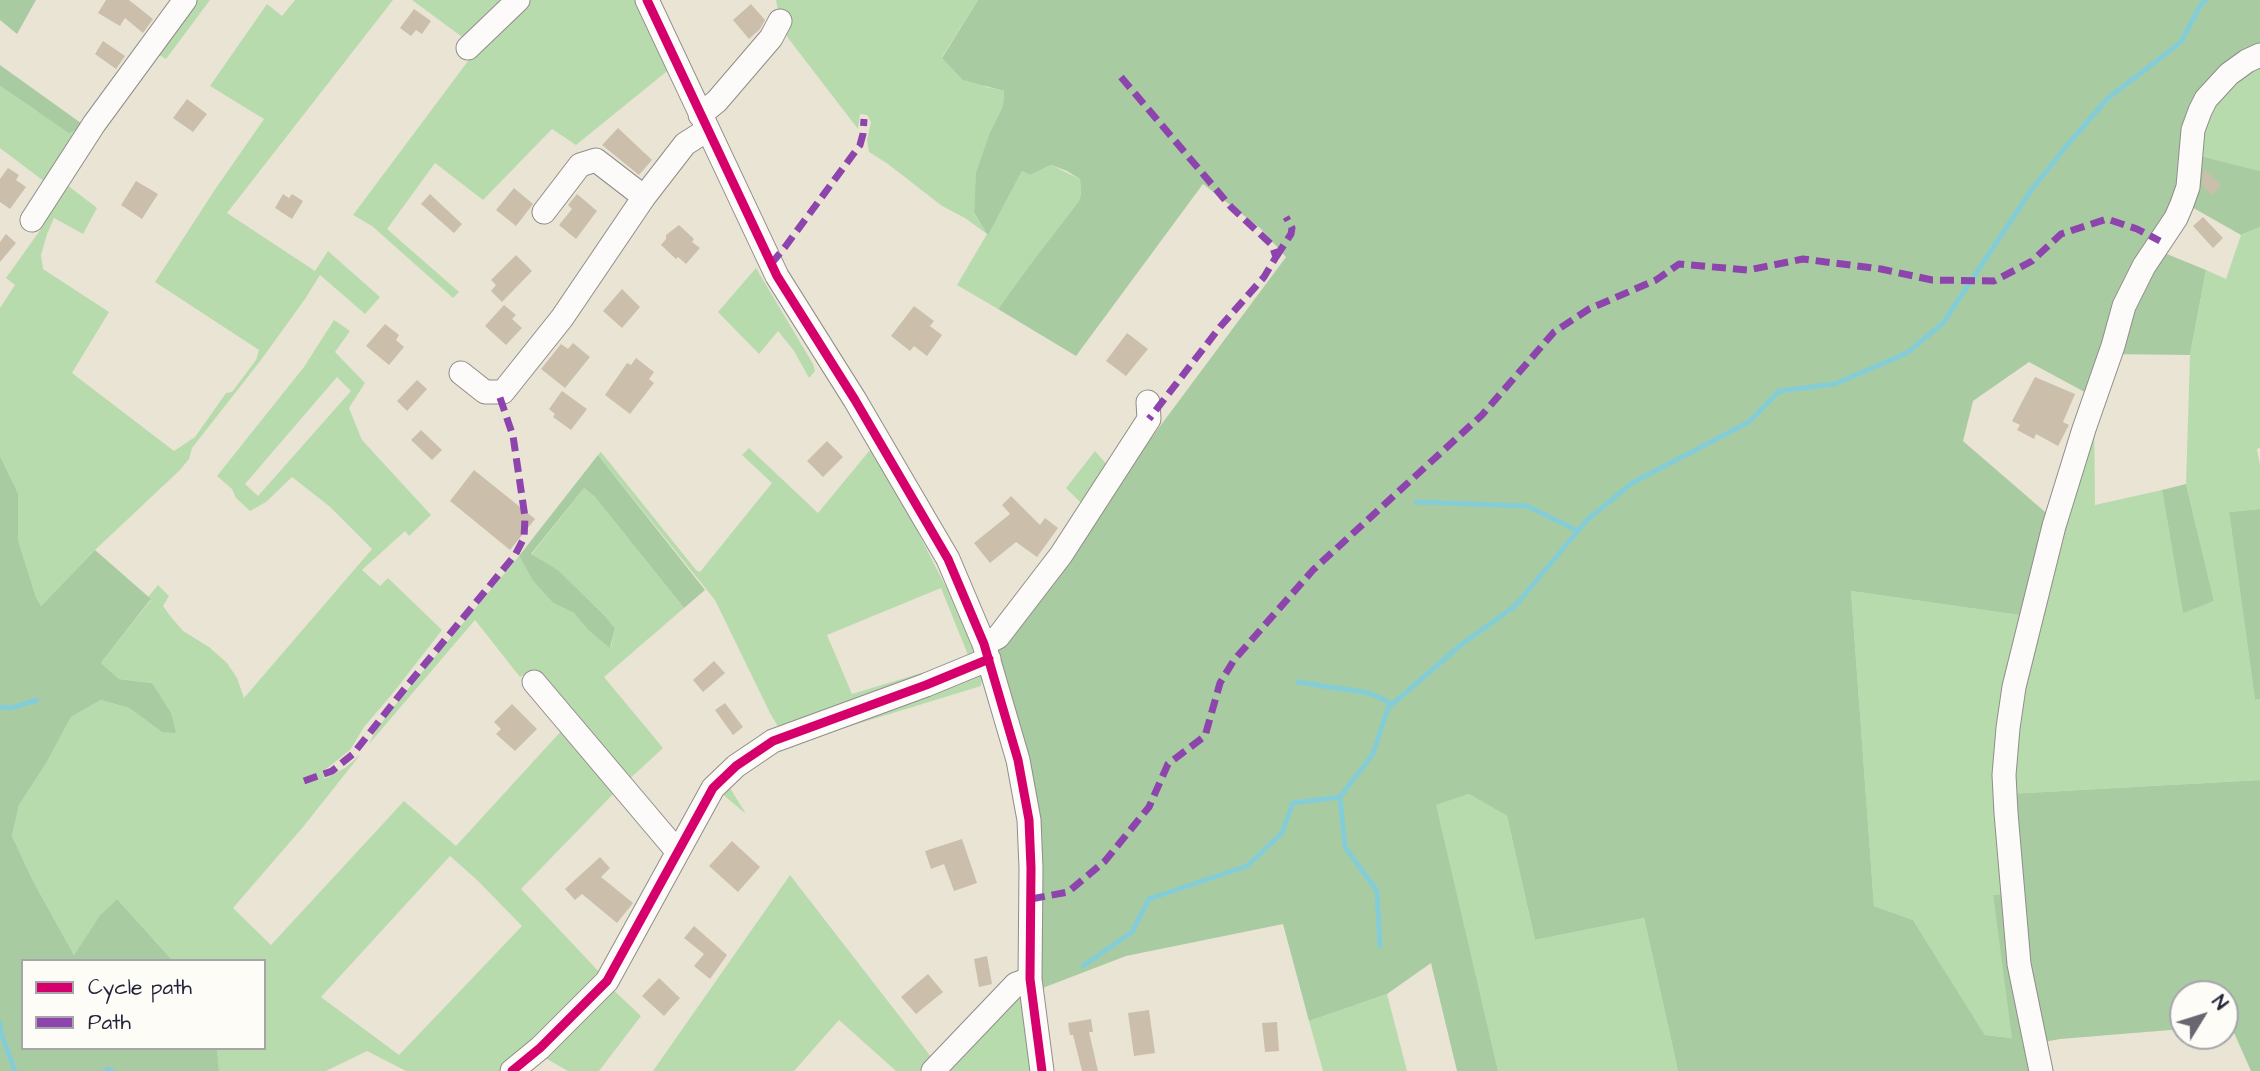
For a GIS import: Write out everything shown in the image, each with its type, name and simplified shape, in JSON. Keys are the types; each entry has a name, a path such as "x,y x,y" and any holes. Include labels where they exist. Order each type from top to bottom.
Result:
{"street":[{"path":"32,220 94,124 185,0"},
{"path":"468,48 518,0"},
{"path":"647,0 777,276 862,411 948,559 987,652 1018,760 1029,820 1030,979 1042,1071"},
{"path":"461,373 485,392 503,393 562,318 644,197 704,122 717,101 771,38 780,20"},
{"path":"2041,1071 2019,964 2006,813 2004,775 2014,687 2054,526 2124,306 2144,266 2176,218 2182,204 2188,187 2193,130 2200,111 2215,88 2229,74 2260,55"},
{"path":"544,212 580,165 596,160 644,197"},
{"path":"512,1071 540,1048 607,981 713,788 736,765 773,741 916,689 987,652 1061,555 1149,419 1148,402"},
{"path":"534,682 677,850"},
{"path":"933,1071 1016,984 1030,979"}],"green space":[{"path":"0,0 36,0 17,34 0,20"},
{"path":"192,0 210,0 166,59 153,51"},
{"path":"295,0 393,0 227,213 315,271 328,251 380,297 365,314 320,275 261,360 192,448 189,459 180,470 95,550 41,606 18,540 18,493 0,456 0,308 15,285 6,278 41,229 60,194 62,181 97,208 83,234 54,218 41,255 43,269 109,312 72,373 174,451 195,437 226,393 232,392 256,360 259,350 155,282 264,119 210,86 267,4 282,16"},
{"path":"412,0 510,0 469,42"},
{"path":"524,0 640,0 671,68 576,145 552,129 483,200 435,163 387,229 459,292 453,298 372,226 353,215 477,49"},
{"path":"776,0 978,0 942,57 986,87 1004,91 1003,106 990,132 975,195 974,214 988,234 1022,171 1030,175 1051,165 1080,179 1081,194 1079,201 998,309 957,285 987,234 942,206 869,152 867,140 871,122 867,115 860,114 858,129 788,38 780,21"},
{"path":"978,0 2260,0 2260,55 2215,88 2162,252 2206,270 2190,355 2107,354 2092,396 2029,362 1973,401 1963,441 2052,518 2026,616 1851,591 1874,906 1913,920 1985,1035 2012,1038 1993,895 2009,895 2036,1071 1678,1071 1644,918 1535,940 1507,816 1469,794 1436,805 1498,1071 1457,1071 1431,963 1387,994 1309,1021 1283,924 1126,956 1040,989 995,648 1286,257 1260,228 1203,184 1076,356 998,309 1079,201 1081,194 1080,179 1051,165 1030,175 1022,171 988,235 974,213 976,173 990,132 1003,106 1004,91 963,80 942,58"},
{"path":"2260,58 2260,171 2193,154 2204,111"},
{"path":"0,65 85,126 69,133 0,86"},
{"path":"0,86 35,110 78,131 49,185 0,148"},
{"path":"2193,154 2260,171 2260,227 2241,235 2190,206"},
{"path":"2260,227 2260,448 2257,449 2260,465 2260,509 2229,512 2255,700 2260,699 2260,780 2008,794 2011,733 2094,409 2095,505 2162,490 2183,612 2214,601 2186,484 2190,355 2206,270 2226,279 2241,235"},
{"path":"756,268 813,364 815,371 809,378 794,351 778,331 759,354 718,312"},
{"path":"334,320 350,331 335,352 365,383 349,408 362,440 431,515 409,536 405,531 362,570 380,586 388,578 442,630 364,727 350,750 325,770 324,779 345,768 361,754 233,908 271,945 404,801 456,846 563,729 617,790 521,889 602,975 501,1071 406,1071 367,1051 326,1071 219,1071 217,1050 266,1050 266,959 171,959 117,899 100,915 74,955 33,881 12,836 19,805 47,762 71,717 101,700 129,708 162,732 152,683 119,679 101,663 151,600 148,597 158,585 169,596 163,606 171,617 183,631 209,647 227,663 237,678 244,698 372,549 329,506 292,477 266,502 250,511 217,476 304,367","holes":["337,377 351,391 258,496 245,484","450,856 522,926 399,1055 321,997"]},
{"path":"749,448 818,513 870,450 889,476 948,591 974,652 968,655 941,588 827,635 852,694 951,664 845,708 822,710 780,730 715,600 598,455 601,452 700,572 772,483 742,455"},
{"path":"1095,451 1111,469 1087,509 1066,488"},
{"path":"598,455 705,590 684,608 595,497 584,488 531,554 558,570 615,628 610,648 588,630 574,613 553,603 533,581 519,556"},
{"path":"0,456 18,493 18,540 41,606 95,550 151,599 101,663 119,679 152,683 171,713 176,733 162,732 129,708 101,700 71,717 47,762 19,805 12,836 33,881 74,955 100,915 117,899 171,959 21,959 21,1050 217,1050 219,1071 0,1071"},
{"path":"2186,484 2214,601 2183,613 2162,490"},
{"path":"584,488 595,497 684,608 604,677 663,748 623,785 529,671 520,677 475,620 369,744 376,730 403,695 519,556 533,581 553,603 574,613 588,630 611,647 615,628 604,615 558,570 531,555"},
{"path":"2260,509 2260,699 2255,700 2229,512"},
{"path":"1851,591 2026,616 2005,722 2009,895 1993,895 2013,1038 1985,1035 1913,920 1874,906"},
{"path":"983,672 981,686 795,743 755,765 730,788 746,814 720,792 774,747"},
{"path":"2260,780 2260,1071 2251,1071 2239,1044 2239,980 2169,980 2169,1030 2044,1042 2021,906 2008,794"},
{"path":"1469,794 1507,816 1535,940 1644,918 1678,1071 1498,1071 1435,805"},
{"path":"790,875 935,1062 926,1071 896,1071 839,1020 794,1071 653,1071"},
{"path":"609,986 641,1016 599,1071 568,1071 547,1059 542,1052"},
{"path":"1387,994 1407,1071 1323,1071 1309,1021"},
{"path":"1013,997 1020,998 1023,1002 1033,1071 940,1071"}],"building":[{"path":"106,0 129,0 153,19 143,33 125,18 120,26 98,13"},
{"path":"751,4 765,20 749,39 733,20"},
{"path":"414,9 431,21 422,34 416,30 411,36 400,28"},
{"path":"103,41 125,56 116,69 95,54"},
{"path":"187,99 207,114 193,132 173,118"},
{"path":"618,128 652,160 639,175 602,145"},
{"path":"8,168 19,175 16,180 26,187 10,209 0,202 0,179"},
{"path":"2204,169 2221,185 2212,195 2202,185"},
{"path":"136,181 158,194 142,219 121,205"},
{"path":"514,188 533,204 516,226 496,210"},
{"path":"283,194 289,198 292,194 303,201 292,219 275,208"},
{"path":"430,194 462,224 454,233 421,204"},
{"path":"577,194 597,211 576,239 559,225 572,209 568,205"},
{"path":"2203,217 2223,238 2213,248 2193,226"},
{"path":"679,225 700,248 686,264 661,245 666,235"},
{"path":"6,234 16,243 0,262 0,242"},
{"path":"516,255 532,271 502,302 491,291 496,285 491,280"},
{"path":"622,289 640,307 622,328 603,311"},
{"path":"504,305 516,315 512,319 522,328 506,345 485,326"},
{"path":"914,306 934,321 930,326 942,335 927,356 914,346 910,351 891,336"},
{"path":"385,324 399,335 396,340 404,347 389,365 366,346"},
{"path":"1127,333 1148,349 1126,376 1106,361"},
{"path":"573,343 590,357 565,388 541,369 561,344 568,349"},
{"path":"636,358 654,372 649,379 654,383 630,414 605,395 627,363 631,365"},
{"path":"2035,377 2075,394 2063,422 2069,425 2058,446 2036,434 2034,439 2017,430 2020,425 2012,421"},
{"path":"417,380 427,389 407,411 397,401"},
{"path":"562,391 587,409 571,430 553,417 555,414 549,409"},
{"path":"421,430 442,450 432,460 411,440"},
{"path":"827,441 843,457 823,477 807,461"},
{"path":"474,470 535,519 510,550 450,501"},
{"path":"1011,496 1040,525 1045,518 1058,528 1037,557 1016,542 990,563 974,543 1010,514 1002,505"},
{"path":"714,661 725,673 703,692 693,680"},
{"path":"725,703 743,727 733,735 715,710"},
{"path":"512,704 537,729 515,751 496,734 501,729 494,722"},
{"path":"962,839 977,883 954,891 944,864 931,869 925,851"},
{"path":"732,841 760,867 738,892 709,866"},
{"path":"600,857 610,868 601,877 633,903 617,923 582,894 575,900 565,889"},
{"path":"694,926 727,955 710,979 694,966 704,954 684,938"},
{"path":"987,956 992,984 979,987 974,959"},
{"path":"928,974 943,992 916,1014 901,997"},
{"path":"659,978 680,998 664,1016 642,996"},
{"path":"1149,1010 1155,1053 1134,1056 1128,1013"},
{"path":"1091,1019 1093,1032 1089,1032 1098,1071 1082,1071 1068,1023"},
{"path":"1277,1022 1279,1051 1265,1052 1262,1023"}],"waterway":[{"path":"1083,966 1132,932 1149,899 1247,866 1282,833 1293,803 1340,797 1373,754 1388,708 1462,644 1515,606 1587,520 1632,483 1749,422 1779,391 1835,384 1907,353 1943,323 2032,189 2069,143 2107,99 2181,42 2206,0"},
{"path":"1416,502 1527,506 1578,531"},
{"path":"1298,682 1369,693 1393,704"},
{"path":"0,707 11,708 37,700"},
{"path":"1340,797 1345,847 1377,891 1380,946"},
{"path":"0,1023 15,1071"},
{"path":"105,1071 112,1071"}],"marked path":[{"path":"1121,77 1231,207 1272,245 1276,257 1264,277 1220,327 1149,419"},
{"path":"771,264 860,145 864,119"},
{"path":"1276,257 1291,234 1292,228 1286,217"},
{"path":"1031,899 1068,892 1105,861 1149,807 1168,764 1205,736 1220,683 1234,660 1313,570 1482,415 1554,332 1589,309 1656,280 1679,264 1748,270 1803,259 1881,269 1932,280 1994,281 2032,261 2061,234 2107,219 2137,229 2160,241"},
{"path":"304,781 332,771 353,754 515,555 524,538 525,517 513,436 498,392"}],"cycle path":[{"path":"647,0 777,276 855,400 948,559 984,644 1018,760 1029,820 1030,979 1042,1071"},
{"path":"512,1071 540,1048 607,981 713,788 736,766 773,741 989,659"}]}
